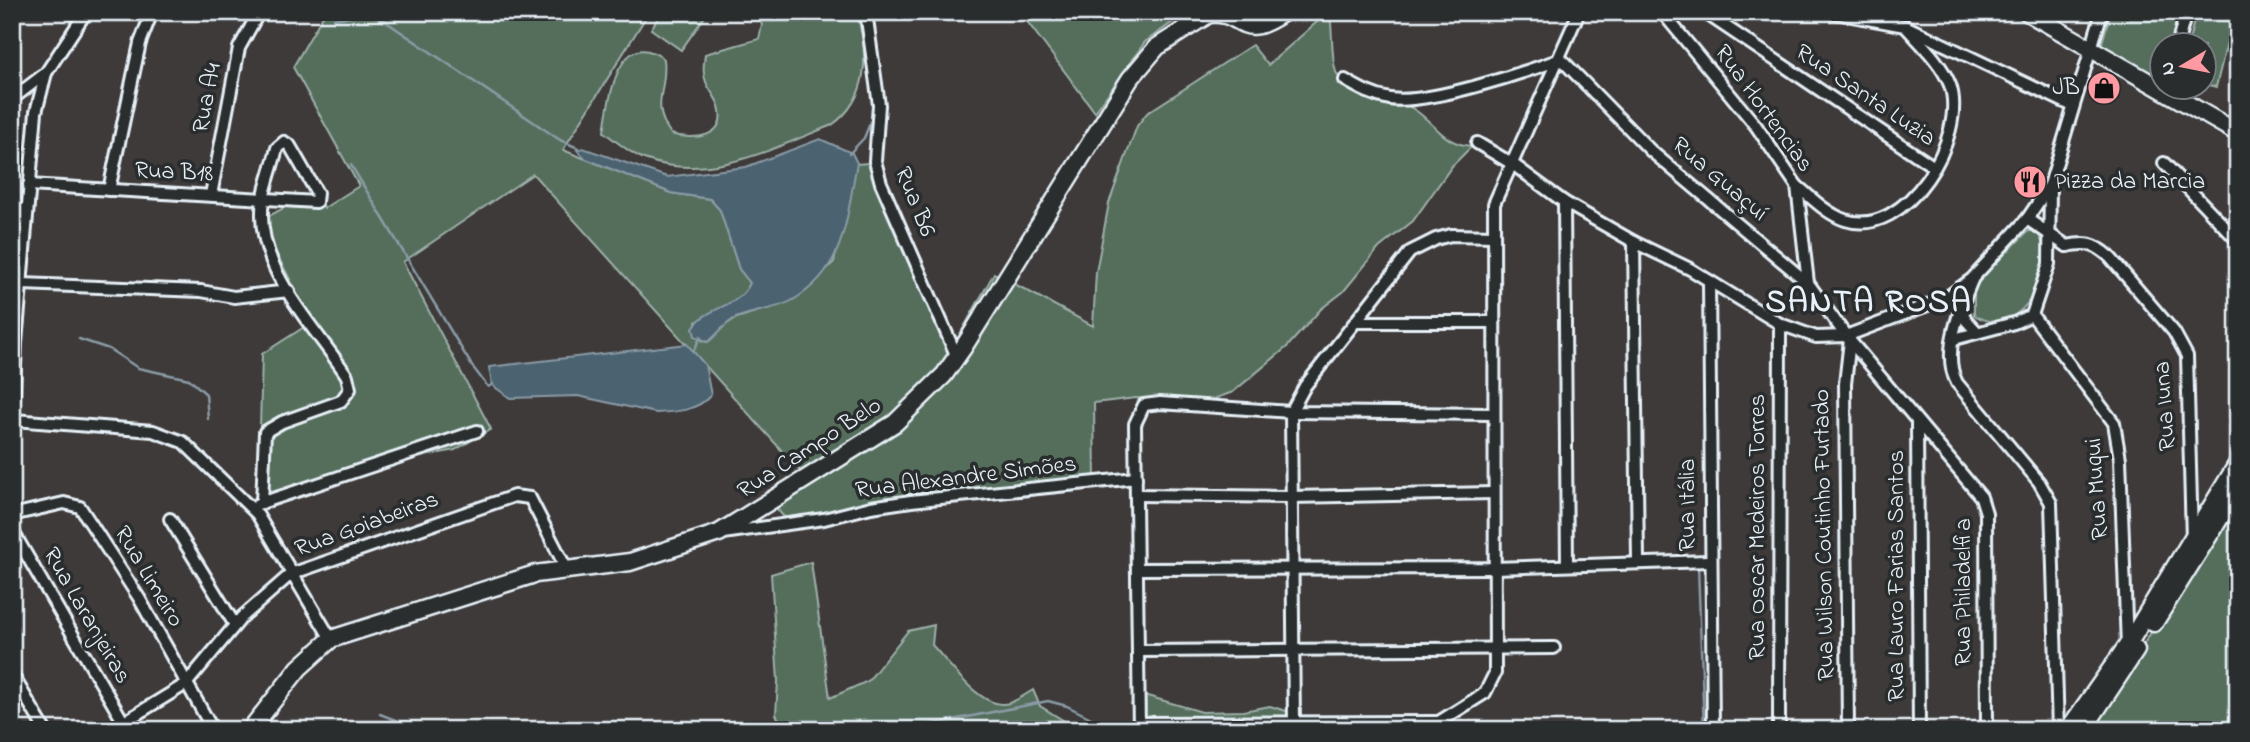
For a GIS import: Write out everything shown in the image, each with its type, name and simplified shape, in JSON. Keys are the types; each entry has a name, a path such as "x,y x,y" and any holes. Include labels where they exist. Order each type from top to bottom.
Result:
{"street":[{"path":"109,190 140,43 152,12"},
{"name":"Rua A4","path":"211,195 239,48 259,12"},
{"name":"Rua B6","path":"866,12 879,105 876,161 881,183 957,357"},
{"name":"Rua Campo Belo","path":"250,730 299,668 331,639 492,587 566,568 631,562 719,533 895,423 944,374 957,357 1112,103 1157,47 1209,15 1219,13 1243,26 1252,27 1262,26 1284,12"},
{"path":"1426,730 1485,693 1495,673 1494,204 1561,59 1579,12"},
{"name":"Rua Hortencias","path":"1662,12 1756,126 1797,186 1808,283"},
{"name":"Rua Santa Luzia","path":"1703,12 1934,167"},
{"path":"1830,12 1905,26 2073,106"},
{"path":"2027,12 2148,80"},
{"path":"1954,339 2032,315 2049,264 2050,185 2102,12"},
{"path":"2181,32 2186,12"},
{"path":"12,434 14,344 22,284 36,111 46,73 84,13"},
{"path":"1797,186 1828,211 1846,220 1867,221 1887,216 1907,204 1934,167 1954,125 1950,86 1938,63 1905,26"},
{"path":"1345,80 1368,93 1393,99 1406,98 1464,89 1561,59"},
{"name":"Rua Guaçuí","path":"1561,59 1651,151 1808,283 1848,338"},
{"path":"12,99 46,73"},
{"path":"2187,102 2238,133"},
{"name":"Rua B18","path":"29,185 211,195 263,201 316,202 317,192 290,146 284,142 277,148 263,201"},
{"path":"1477,143 1514,165 1564,202 1709,281 1780,324 1816,337 1848,338 1946,298 1972,279 2027,219 2050,185"},
{"path":"2164,163 2238,241"},
{"path":"262,503 265,432 282,422 341,401 350,389 347,376 289,291 267,252 263,230 263,201"},
{"path":"1564,202 1567,565"},
{"path":"12,214 26,209"},
{"path":"2027,219 2067,246 2049,264"},
{"path":"1294,724 1291,412 1305,386 1410,253 1436,239 1451,235 1494,236"},
{"path":"1634,242 1637,561"},
{"name":"Rua Iuna","path":"2067,246 2084,242 2097,245 2174,332 2188,356 2189,525 2193,541"},
{"path":"1972,279 1961,306 1951,364 1957,383 2039,482 2051,503 2058,730"},
{"name":"Rua Itália","path":"1709,281 1709,561 1713,730"},
{"path":"22,284 201,291 234,297 289,291"},
{"path":"1946,298 1961,306 1966,320 1977,332"},
{"name":"Rua Muqui","path":"2032,315 2114,424 2120,460 2127,646"},
{"path":"1356,322 1494,322"},
{"name":"Rua Oscar Medeiros Torres","path":"1779,730 1780,324"},
{"name":"Rua Philadelfia","path":"1848,338 1984,504 1987,730"},
{"name":"Rua Wilson Coutinho Furtado","path":"1848,338 1844,384 1848,730"},
{"path":"1438,722 1139,726 1135,424 1144,405 1160,403 1291,412 1494,414"},
{"path":"13,420 153,430 197,453 257,514 331,639"},
{"name":"Rua Lauro Farias Santos","path":"1917,422 1919,730"},
{"path":"249,506 477,431"},
{"path":"2068,730 2127,646 2238,463"},
{"name":"Rua Alexandre Simões","path":"719,533 824,519 871,507 911,501 1136,478"},
{"path":"2083,730 2238,489"},
{"path":"1136,495 1291,497 1494,493"},
{"name":"Rua Goiabeiras","path":"111,730 186,684 265,594 291,574 514,496 530,498 536,506 566,568"},
{"name":"Rua Limeiro","path":"12,515 64,503 79,508 139,598 213,730"},
{"path":"170,519 236,625"},
{"name":"Rua Laranjeiras","path":"12,530 124,723"},
{"path":"1137,569 1493,568 1637,561 1709,561"},
{"path":"1139,651 1554,648"},
{"path":"12,674 45,730"}],"green space":[{"path":"325,12 649,12 563,150 671,193 710,199 720,210 739,269 750,283 741,296 696,322 702,341 708,342 720,328 737,318 794,299 834,262 856,164 869,163 953,347 994,273 1093,326 1096,272 1109,203 1137,126 1147,113 1252,45 1268,65 1327,13 1330,16 1335,69 1344,83 1362,93 1406,105 1447,138 1472,146 1452,166 1413,221 1379,248 1343,292 1321,309 1287,347 1233,392 1208,401 1136,398 1094,403 1095,481 794,519 784,517 775,507 802,473 533,174 403,262 491,429 455,450 394,462 258,501 262,354 312,322 287,286 290,279 270,242 267,217 313,192 319,194 324,208 359,186 293,67"},
{"path":"662,12 708,12 681,50 651,29"},
{"path":"756,12 856,12 863,43 863,74 854,102 832,125 740,160 692,167 644,159 604,132 612,87 625,59 635,52 648,51 664,59 660,105 661,114 671,134 698,137 714,131 720,117 719,106 705,79 705,54 759,39 762,25"},
{"path":"1020,12 1187,12 1145,42 1095,112"},
{"path":"2111,12 2179,12 2174,32 2148,32 2148,72 2101,46"},
{"path":"2196,13 2232,22 2218,79 2218,32 2191,32"},
{"path":"2035,229 2042,242 2044,259 2041,277 2023,309 2009,318 1992,321 1974,315 1974,289 1980,279 2027,232"},
{"path":"2238,493 2238,730 2087,730 2181,587"},
{"path":"811,562 830,698 868,681 908,631 934,625 932,645 964,681 984,698 1007,704 1033,690 1040,706 1079,730 784,730 776,714 778,681 771,574"},
{"path":"1137,693 1202,712 1243,711 1270,706 1348,730 1164,730 1131,705"}],"water":[{"path":"820,139 852,153 857,163 846,222 834,257 811,287 793,300 736,318 708,342 695,336 693,328 705,315 739,297 750,283 739,269 720,210 710,199 671,193 586,159 577,150 583,148 667,177 746,167"},
{"path":"687,344 705,365 711,395 686,410 671,412 656,413 578,396 510,398 492,385 489,367"}],"waterway":[{"path":"334,19 365,14 382,19 560,140 578,148"},
{"path":"866,47 872,92"},
{"path":"849,154 864,138 873,116"},
{"path":"351,165 472,366 488,387 493,384"},
{"path":"693,352 701,336"},
{"path":"79,339 109,349 138,368 189,379 206,394 208,419"},
{"path":"1698,566 1704,730"},
{"path":"902,730 1048,701 1067,706 1115,730"},
{"path":"380,714 421,730"}],"place":[{"name":"JB","path":"2104,88"},
{"name":"Pizza da Marcia","path":"2030,182"}],"district":[{"name":"SANTA ROSA","path":"1869,303"}]}
